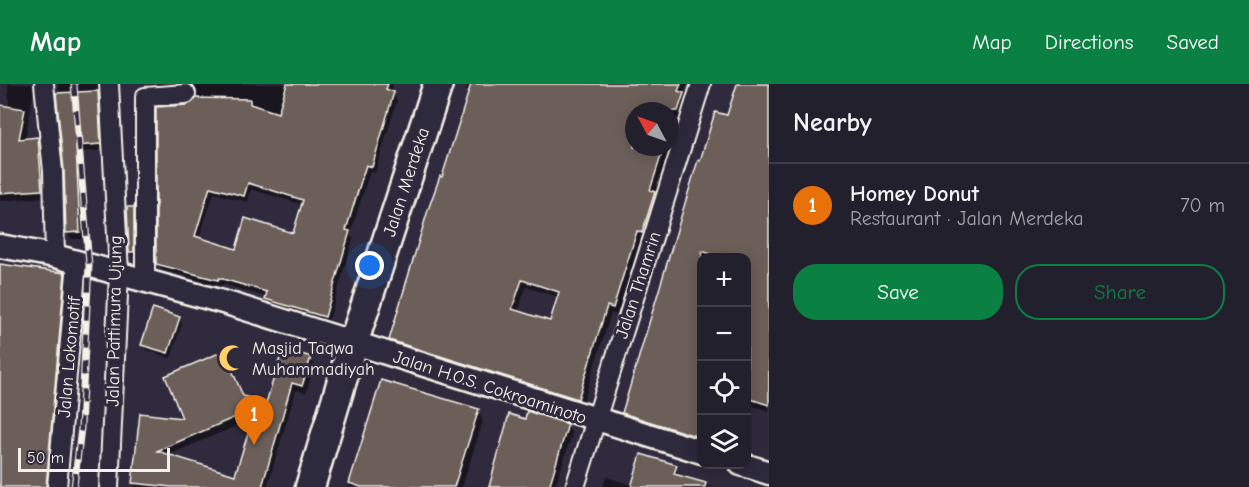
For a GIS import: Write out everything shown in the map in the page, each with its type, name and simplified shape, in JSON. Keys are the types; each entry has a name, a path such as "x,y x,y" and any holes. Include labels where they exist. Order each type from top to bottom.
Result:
{"main road":[{"name":"Jalan Merdeka","path":"310,487 353,344 438,84"}],"street":[{"name":"Jalan Lokomotif","path":"44,84 52,171 66,259 57,487"},
{"name":"Jalan Pattimura Ujung","path":"109,84 119,273 109,487"},
{"name":"Jalan Thamrin","path":"575,487 701,84"},
{"path":"144,280 145,97 186,94"},
{"name":"Jalan H.O.S. Cokroaminoto","path":"0,246 66,259 144,280 697,451"},
{"path":"751,468 769,473"}],"building":[{"path":"287,84 388,84 386,89 394,92 372,167 366,165 346,230 350,231 325,317 265,299 267,292 219,278 218,280 156,264 156,107 187,105 196,98 250,99 250,104 278,113","holes":["248,183 303,200 293,233 245,218 236,249 195,236 210,187 244,196"]},
{"path":"471,84 681,84 678,91 684,93 679,108 679,102 625,102 625,156 661,156 650,190 655,192 642,233 637,231 613,308 607,306 578,399 389,340 440,176 442,177","holes":["522,280 559,292 550,321 512,309"]},
{"path":"737,84 769,84 769,405 751,399 751,253 702,251 702,253 697,253 697,436 622,413 698,160 700,161 715,112 727,115"},
{"path":"98,91 101,144 76,146 80,232 66,233 64,170 56,93"},
{"path":"0,105 25,109 19,139 38,137 42,190 0,193"},
{"path":"127,207 134,207 134,252 129,252"},
{"path":"0,264 65,273 46,487 0,487"},
{"path":"153,308 180,317 168,353 141,345"},
{"path":"283,348 311,357 302,386 292,383 262,487 172,487 132,483 140,413 182,418 165,376 224,351 243,396 266,403","holes":["256,408 235,475 157,451"]},
{"path":"381,380 479,409 454,487 361,487 349,483"},
{"path":"527,411 568,424 549,487 489,487 509,414 525,419"},
{"path":"641,454 677,465 674,474 706,483 705,487 631,487"}],"railway":[{"path":"74,84 89,265 81,428 74,487"}],"place":[{"name":"Masjid Taqwa Muhammadiyah","path":"232,358"},
{"name":"Homey Donut","path":"254,445"}]}
